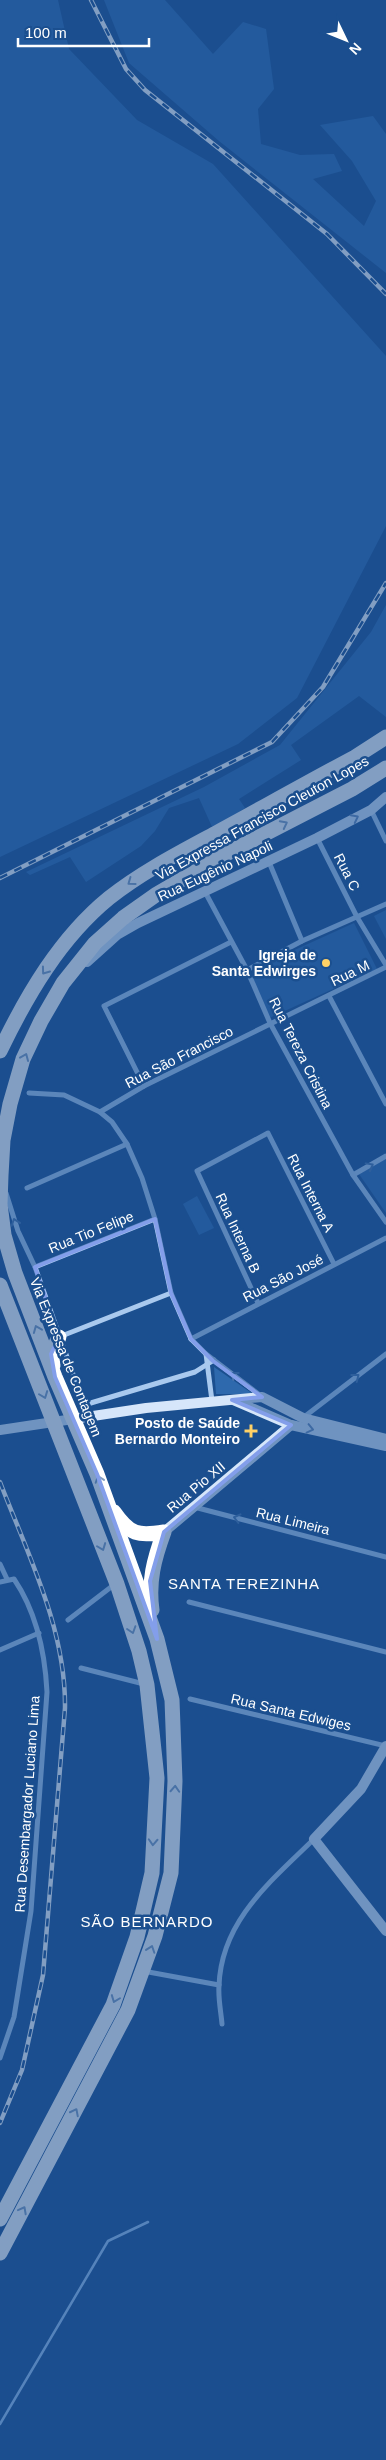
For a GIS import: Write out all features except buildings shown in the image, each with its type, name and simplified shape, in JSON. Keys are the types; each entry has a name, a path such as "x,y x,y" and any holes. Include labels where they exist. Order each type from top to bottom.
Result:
{"highway":[{"name":"Via Expressa Francisco Cleuton Lopes","path":"0,1051 20,1010 43,972 75,933 108,899 142,874 355,757 386,737"},
{"name":"Via Expressa Francisco Cleuton Lopes","path":"1,1174 3,1140 23,1059 41,1021 64,983 95,943 123,918 157,894 222,856 352,789 386,768"},
{"name":"Via Expressa de Contagem","path":"1,1174 0,1204 4,1235 15,1273 55,1377 97,1474 156,1639"},
{"path":"0,1284 116,1584 139,1651 147,1685 157,1778 152,1873 137,1937 113,2005 0,2219"},
{"path":"55,1377 51,1354 59,1337"},
{"path":"105,1499 126,1527 141,1536 164,1532"},
{"path":"0,2253 128,2010 155,1936 171,1873 175,1781 172,1700 156,1639 150,1581 154,1557 164,1532"}],"street":[{"name":"Rua Eugênio Napoli","path":"64,983 117,935 204,890 269,862 317,838 371,810 386,797"},
{"path":"371,810 386,841"},
{"name":"Rua C","path":"317,838 357,917 386,966"},
{"path":"269,862 302,941"},
{"name":"Rua Tereza Cristina","path":"204,890 247,970 270,1023 353,1175 386,1221"},
{"path":"247,970 302,941 386,904"},
{"path":"144,1086 104,1006 232,942"},
{"name":"Rua M","path":"270,1023 329,996 386,966"},
{"path":"329,996 386,1104"},
{"name":"Rua São Francisco","path":"100,1112 144,1086 270,1023"},
{"path":"29,1093 64,1095 100,1112 112,1122 127,1144 155,1219 170,1293 191,1338 206,1354 262,1397 304,1418 386,1440"},
{"name":"Rua Interna B","path":"258,1303 197,1171 268,1133"},
{"name":"Rua Interna A","path":"268,1133 334,1264"},
{"path":"27,1188 127,1144"},
{"path":"353,1175 386,1156"},
{"path":"1,1174 18,1232 35,1266 84,1405 195,1372 214,1360"},
{"name":"Rua Tio Felipe","path":"35,1266 155,1219"},
{"name":"Rua São José","path":"191,1338 386,1238"},
{"path":"59,1337 170,1293"},
{"path":"206,1354 212,1401"},
{"path":"304,1418 386,1354"},
{"path":"0,1430 146,1408 262,1397"},
{"path":"232,1400 291,1425 386,1446"},
{"name":"Rua Pio XII","path":"164,1532 291,1425"},
{"name":"Rua Limeira","path":"194,1507 386,1557"},
{"name":"Rua Desembargador Luciano Lima","path":"0,1564 7,1579 14,1579 22,1591 39,1633 46,1659 47,1692 31,1912 14,2018 2,2045 0,2058"},
{"path":"0,1582 7,1579"},
{"path":"68,1620 116,1584"},
{"path":"188,1602 386,1652"},
{"path":"0,1650 39,1633"},
{"path":"81,1668 147,1685"},
{"name":"Rua Santa Edwiges","path":"190,1699 386,1746"},
{"path":"222,2024 219,1986 224,1951 238,1920 262,1890 361,1789 386,1746"},
{"path":"314,1839 386,1931"},
{"path":"143,1971 219,1986"}],"highlighted area":[{"path":"155,1219 171,1293 191,1339 213,1361 262,1397 232,1400 291,1425 164,1532 150,1581 157,1639 97,1474 55,1377 51,1354 59,1337 35,1267"}],"shaded area":[{"path":"0,0 58,0 69,49 137,120 213,164 386,356 386,526 297,698 238,744 0,857"},
{"path":"104,0 165,0 213,54 243,22 266,29 274,89 258,109 261,144 300,155 334,154 342,171 313,179 364,226 376,201 352,161 320,125 373,116 386,134 386,273 219,141 129,63"},
{"path":"386,605 386,717 359,696 291,745 301,760 239,799 245,808 213,829 199,798 169,808 155,831 141,846 86,882 70,857 30,875 26,872 204,787 280,745 371,632"},
{"path":"386,910 386,939 374,916"},
{"path":"354,923 377,969 267,1019 249,979 255,968"},
{"path":"386,1159 386,1213 359,1174"},
{"path":"197,1196 214,1228 199,1235 183,1204"},
{"path":"214,1367 253,1394 216,1394"}],"waterway":[{"path":"0,2424 108,2241 148,2222"}],"railway":[{"path":"91,0 126,69 145,90 327,234 386,294"},
{"path":"0,878 272,742 323,687 386,583"},
{"path":"0,1482 33,1565 52,1621 64,1679 65,1708 43,1975 22,2070 0,2123"}],"place":[{"name":"Igreja de Santa Edwirges","path":"326,963"},
{"name":"Posto de Saúde Bernardo Monteiro","path":"251,1431"}],"district":[{"name":"SANTA TEREZINHA","path":"244,1583"},
{"name":"SÃO BERNARDO","path":"147,1921"}]}
